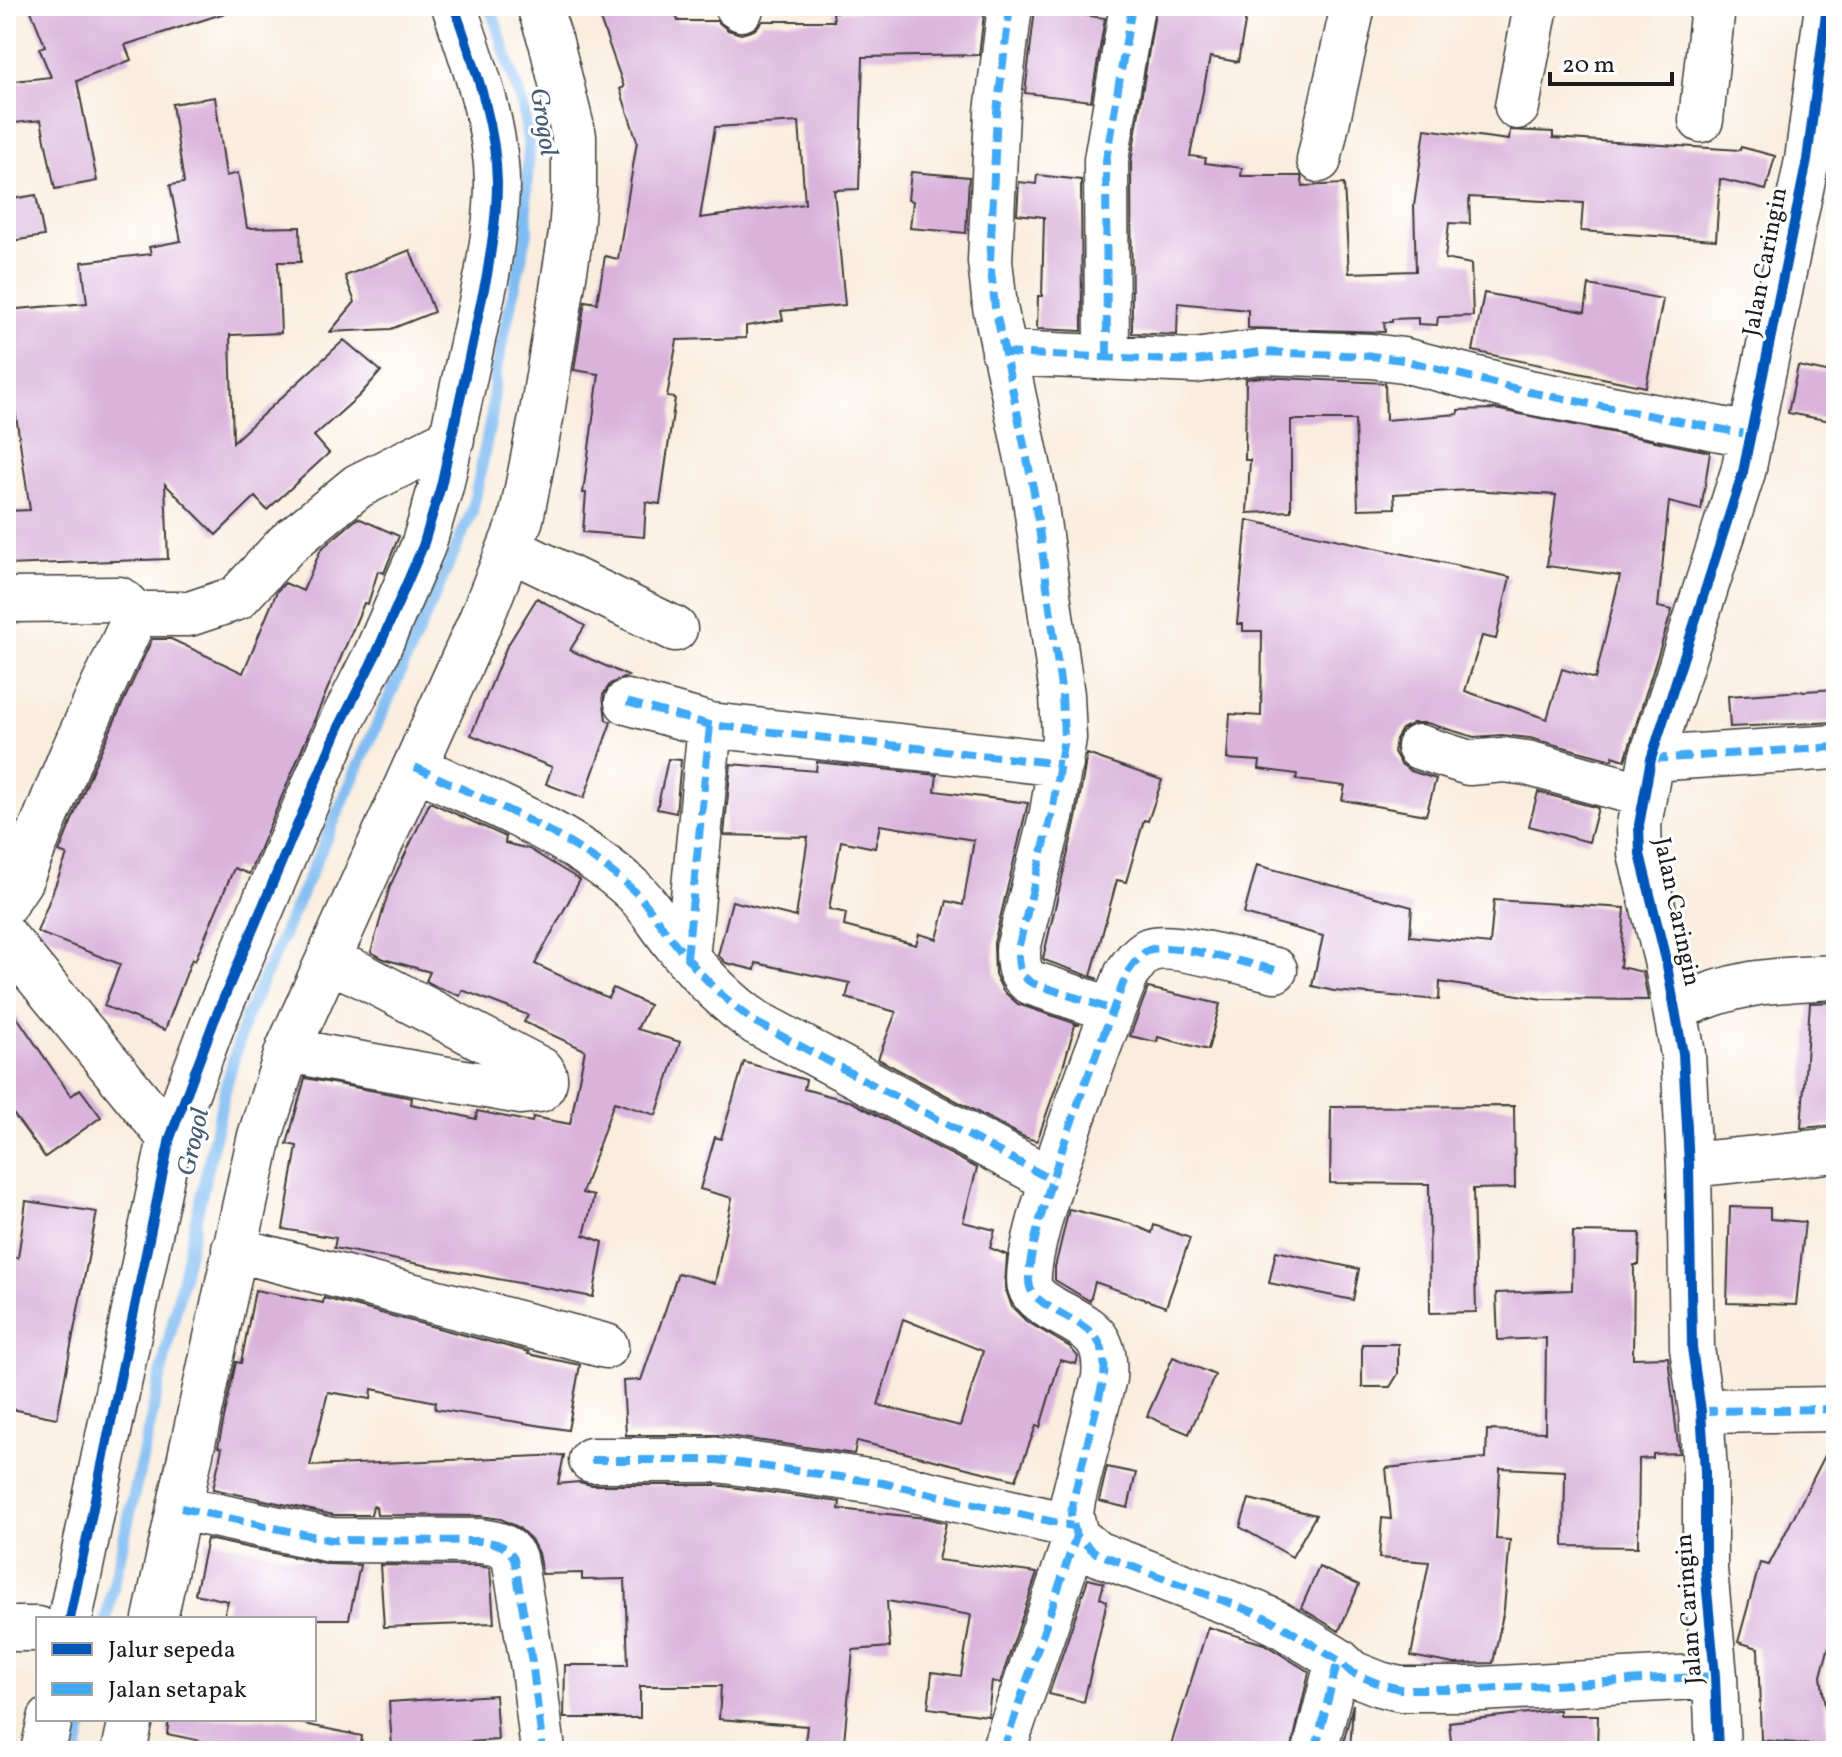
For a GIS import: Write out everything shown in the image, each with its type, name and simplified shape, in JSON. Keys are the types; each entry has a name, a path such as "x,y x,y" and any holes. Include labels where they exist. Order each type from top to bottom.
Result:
{"street":[{"path":"70,1617 170,1138 214,1021 332,743 406,587 434,511 452,439 487,275 497,180 487,116 454,6"},
{"path":"155,1617 260,1136 288,1049 415,767 521,519 542,413 571,233 574,192 574,136 539,6"},
{"path":"1010,6 997,112 990,261 995,307 1034,492 1062,695 1064,738 1052,813 1018,949 1019,970 1032,983 1113,1010"},
{"path":"1107,357 1106,160 1132,6"},
{"path":"1319,160 1353,6"},
{"path":"1517,107 1536,6"},
{"path":"1701,120 1713,6"},
{"name":"Jalan Caringin","path":"1718,1751 1705,1569 1705,1471 1692,1348 1689,1165 1683,1054 1676,1009 1640,854 1639,825 1648,777 1743,472 1807,160 1827,6"},
{"path":"1004,353 1195,361 1260,352 1371,356 1403,360 1529,392 1751,435"},
{"path":"133,614 189,614 237,598 287,544 358,486 452,439"},
{"path":"510,549 675,629"},
{"path":"6,600 119,599 128,605 133,614 132,623 71,756 24,871 6,902"},
{"path":"627,702 710,725 1061,764"},
{"path":"687,958 710,725"},
{"path":"1419,747 1469,763 1504,760 1648,777 1836,747"},
{"path":"415,767 514,814 589,857 634,891 687,958 736,1009 757,1023 1052,1180"},
{"path":"6,938 170,1138"},
{"path":"1003,1751 1074,1531 1073,1500 1106,1361 1105,1351 1095,1333 1043,1303 1035,1296 1029,1283 1031,1259 1052,1180 1127,973 1148,950 1179,949 1275,970"},
{"path":"288,1049 521,1092 539,1090 545,1083 546,1076 542,1070 329,961"},
{"path":"1676,1009 1741,984 1836,977"},
{"path":"1689,1165 1836,1150"},
{"path":"234,1249 606,1346"},
{"path":"1701,1411 1836,1409"},
{"path":"591,1460 734,1462 883,1483 1074,1531 1085,1546 1110,1560 1279,1624 1365,1679 1400,1689 1715,1676"},
{"path":"181,1508 331,1540 480,1541 498,1544 509,1550 514,1558 531,1652 543,1751"},
{"path":"6,1629 36,1629"},
{"path":"1315,1751 1338,1660"},
{"path":"43,1751 50,1721"},
{"path":"124,1751 131,1721"}],"building":[{"path":"29,6 224,6 225,13 125,45 131,60 77,81 97,181 55,189 41,120 6,124 6,82 51,77 39,48 45,46"},
{"path":"617,6 673,6 678,21 717,21 728,30 741,34 754,30 763,21 834,21 833,12 876,10 876,6 985,6 979,55 863,57 859,189 834,190 845,305 781,311 783,320 746,326 746,338 677,340 667,397 675,398 660,504 646,502 644,537 583,532 586,493 583,493 599,374 574,370 585,301 597,303 605,256 618,259 637,141 620,89 624,87 598,13","holes":["799,122 805,204 700,218 715,127"]},
{"path":"1156,6 1248,6 1238,62 1210,57 1190,156 1206,158 1205,163 1242,168 1241,176 1301,176 1303,186 1344,184 1349,273 1416,271 1414,206 1425,129 1509,140 1510,130 1553,132 1553,138 1740,150 1741,147 1775,156 1766,190 1720,179 1716,240 1581,231 1583,203 1469,197 1470,224 1449,223 1445,259 1471,264 1473,316 1438,317 1437,325 1418,324 1418,318 1384,322 1385,332 1248,328 1248,310 1178,303 1177,335 1132,333 1131,162"},
{"path":"1035,9 1105,18 1091,101 1025,93"},
{"path":"215,97 226,176 238,173 247,228 300,227 301,262 278,262 281,333 230,335 233,442 344,340 381,371 360,395 314,436 329,453 267,510 255,497 216,535 165,484 168,559 6,565 6,511 30,510 6,348 6,310 87,303 82,262 151,254 149,247 181,241 170,185 184,183 172,104"},
{"path":"911,172 969,177 966,233 910,228 913,201 908,200"},
{"path":"1037,175 1081,180 1082,331 1037,329 1038,296 1042,296 1044,217 1017,214 1019,182 1036,184"},
{"path":"36,195 44,236 12,241 6,200"},
{"path":"410,250 434,312 391,329 330,332 355,302 345,276"},
{"path":"1589,285 1663,299 1646,387 1473,351 1484,293 1585,312"},
{"path":"1798,366 1836,374 1836,422 1788,413"},
{"path":"1261,377 1385,383 1386,420 1458,414 1458,410 1495,409 1710,452 1701,510 1669,502 1658,607 1672,610 1625,760 1613,756 1612,760 1530,738 1502,735 1474,737 1427,723 1413,723 1402,729 1394,752 1401,764 1411,771 1436,779 1426,815 1342,800 1345,786 1296,780 1297,774 1259,769 1260,761 1227,759 1230,714 1261,716 1262,631 1243,631 1243,624 1237,624 1247,520 1510,577 1496,639 1482,636 1465,691 1547,719 1562,669 1595,679 1620,576 1547,566 1556,495 1470,490 1394,494 1395,508 1358,509 1355,420 1291,420 1291,511 1247,513 1250,460 1245,460 1246,379"},
{"path":"358,518 399,536 384,573 378,571 368,604 364,603 249,874 234,868 195,961 192,959 165,1030 104,1006 120,964 37,932 67,855 59,852 152,639 171,639 243,673 277,591 285,583 303,591 321,549"},
{"path":"537,598 585,626 570,650 628,676 610,684 603,695 606,720 611,722 584,798 546,784 552,767 471,735 506,648"},
{"path":"1836,689 1836,722 1730,727 1728,696"},
{"path":"1087,754 1162,780 1148,821 1144,820 1126,882 1117,880 1091,976 1098,979 1043,958 1076,819"},
{"path":"668,759 681,760 676,813 657,809"},
{"path":"817,762 937,775 935,791 1028,803 994,943 995,974 1003,991 1018,1004 1080,1025 1075,1025 1037,1141 1024,1137 878,1059 896,1012 846,998 850,983 756,963 755,970 726,963 718,955 732,901 796,917 808,837 724,835 731,764 816,771","holes":["880,825 974,840 963,905 947,901 937,939 919,934 916,945 844,926 846,913 829,909 841,841 875,848"]},
{"path":"1538,792 1598,808 1589,842 1529,826"},
{"path":"430,802 506,837 505,843 529,849 580,880 535,964 608,998 613,988 649,1005 637,1029 680,1042 656,1115 614,1102 582,1193 594,1196 584,1235 603,1242 593,1297 334,1248 336,1238 283,1229 297,1146 287,1144 305,1078 412,1098 411,1104 476,1119 477,1111 532,1122 533,1117 570,1124 585,1050 524,1022 528,1015 462,990 460,996 437,987 426,981 430,972 384,959 371,952 390,886"},
{"path":"1257,865 1412,907 1410,936 1490,944 1494,900 1625,908 1620,967 1643,972 1648,1000 1542,999 1440,982 1439,1000 1334,991 1312,986 1323,936 1244,914"},
{"path":"1148,988 1220,1004 1208,1050 1158,1037 1157,1042 1130,1036"},
{"path":"6,1001 71,1096 80,1089 101,1117 45,1157 6,1104"},
{"path":"1836,1002 1836,1125 1801,1128 1810,1003"},
{"path":"744,1062 806,1080 804,1089 852,1102 977,1168 963,1222 995,1230 990,1248 1007,1255 1005,1287 1012,1307 1026,1321 1070,1347 1078,1357 1076,1364 1060,1360 1040,1427 1036,1426 1016,1480 857,1441 854,1454 721,1435 626,1435 623,1381 641,1380 678,1273 715,1283 732,1198 700,1189 715,1137 721,1139","holes":["903,1319 983,1351 960,1426 878,1405"]},
{"path":"1514,1106 1515,1188 1473,1189 1476,1312 1430,1313 1429,1184 1330,1183 1331,1107"},
{"path":"26,1201 97,1212 57,1418 6,1408 6,1255 18,1258"},
{"path":"1730,1207 1770,1208 1770,1219 1805,1222 1796,1305 1727,1303"},
{"path":"1069,1209 1132,1224 1152,1233 1154,1225 1190,1238 1166,1307 1095,1282 1090,1301 1055,1280 1055,1267"},
{"path":"1573,1232 1640,1233 1639,1265 1634,1265 1633,1358 1668,1357 1679,1453 1653,1454 1653,1458 1639,1459 1638,1547 1564,1546 1565,1471 1500,1468 1496,1539 1510,1540 1504,1609 1493,1663 1454,1664 1411,1656 1429,1562 1379,1558 1382,1518 1391,1519 1386,1468 1486,1458 1487,1430 1545,1432 1546,1338 1498,1340 1496,1293 1572,1290"},
{"path":"1276,1251 1359,1269 1353,1300 1269,1283"},
{"path":"255,1290 323,1303 324,1298 528,1354 580,1365 568,1430 435,1409 436,1402 372,1389 371,1399 328,1392 310,1466 564,1455 558,1484 716,1485 840,1502 839,1509 946,1523 938,1560 1037,1573 1000,1683 992,1681 988,1716 928,1708 932,1672 961,1676 971,1615 887,1601 890,1647 853,1650 843,1751 804,1751 807,1726 719,1719 721,1686 640,1686 640,1718 564,1718 565,1665 628,1665 625,1579 582,1580 582,1573 542,1574 538,1553 531,1539 518,1527 501,1519 377,1515 373,1506 371,1515 334,1515 213,1489 222,1448 218,1447 236,1362 241,1363"},
{"path":"1362,1344 1398,1344 1398,1374 1390,1387 1362,1387"},
{"path":"1173,1357 1215,1375 1189,1434 1147,1416"},
{"path":"1836,1434 1836,1620 1821,1676 1830,1746 1761,1740 1758,1648 1738,1642 1760,1563 1769,1565"},
{"path":"1107,1467 1136,1473 1128,1508 1099,1501"},
{"path":"1249,1499 1316,1515 1292,1557 1240,1527"},
{"path":"207,1539 326,1564 360,1565 349,1619 224,1617 228,1601 195,1594"},
{"path":"380,1565 490,1568 494,1623 384,1627"},
{"path":"1319,1567 1359,1585 1339,1631 1301,1608"},
{"path":"1088,1579 1104,1583 1100,1598 1107,1601 1084,1702 1049,1694"},
{"path":"1208,1627 1264,1644 1309,1672 1291,1751 1169,1751"},
{"path":"495,1695 498,1740 392,1747 389,1702"},
{"path":"1353,1704 1350,1751 1341,1751"},
{"path":"1559,1710 1559,1715 1598,1715 1597,1747 1561,1747 1561,1751 1452,1751 1449,1722"},
{"path":"169,1721 290,1721 362,1736 360,1751 250,1751 167,1734"}],"waterway":[{"name":"Grogol","path":"106,1617 225,1090 245,1020 472,512 492,414 496,369 527,233 529,148 523,107 490,6"},
{"name":"Grogol","path":"77,1751 84,1721"}],"marked path":[{"path":"1010,6 997,112 990,261 995,307 1034,492 1062,695 1064,738 1052,813 1018,949 1018,960 1021,973 1032,983 1113,1010"},
{"path":"1107,357 1106,160 1132,6"},
{"path":"1004,353 1195,361 1260,352 1371,356 1403,360 1529,392 1751,435"},
{"path":"627,702 710,725 1061,764"},
{"path":"687,958 710,725"},
{"path":"1651,759 1836,747"},
{"path":"415,767 529,821 609,870 639,896 712,986 757,1023 1052,1180"},
{"path":"1275,970 1174,948 1159,948 1143,954 1127,973 1067,1134 1038,1229 1030,1265 1030,1287 1041,1301 1092,1333 1102,1350 1104,1378 1071,1514 1076,1536 1096,1553 1256,1613 1338,1660 1352,1673 1400,1689 1481,1689 1715,1676"},
{"path":"1701,1411 1836,1409"},
{"path":"591,1460 718,1460 883,1483 1072,1526"},
{"path":"181,1508 331,1540 480,1541 504,1547 514,1558 533,1668 543,1751"},
{"path":"1003,1751 1076,1536"},
{"path":"1315,1751 1338,1660"}],"cycle path":[{"path":"70,1617 170,1138 214,1021 338,729 376,654 423,546 441,486 487,275 497,194 496,160 488,115 454,6"},
{"path":"1718,1751 1705,1569 1705,1471 1692,1348 1689,1165 1683,1054 1666,960 1640,854 1639,825 1651,759 1743,472 1807,160 1827,6"}]}
